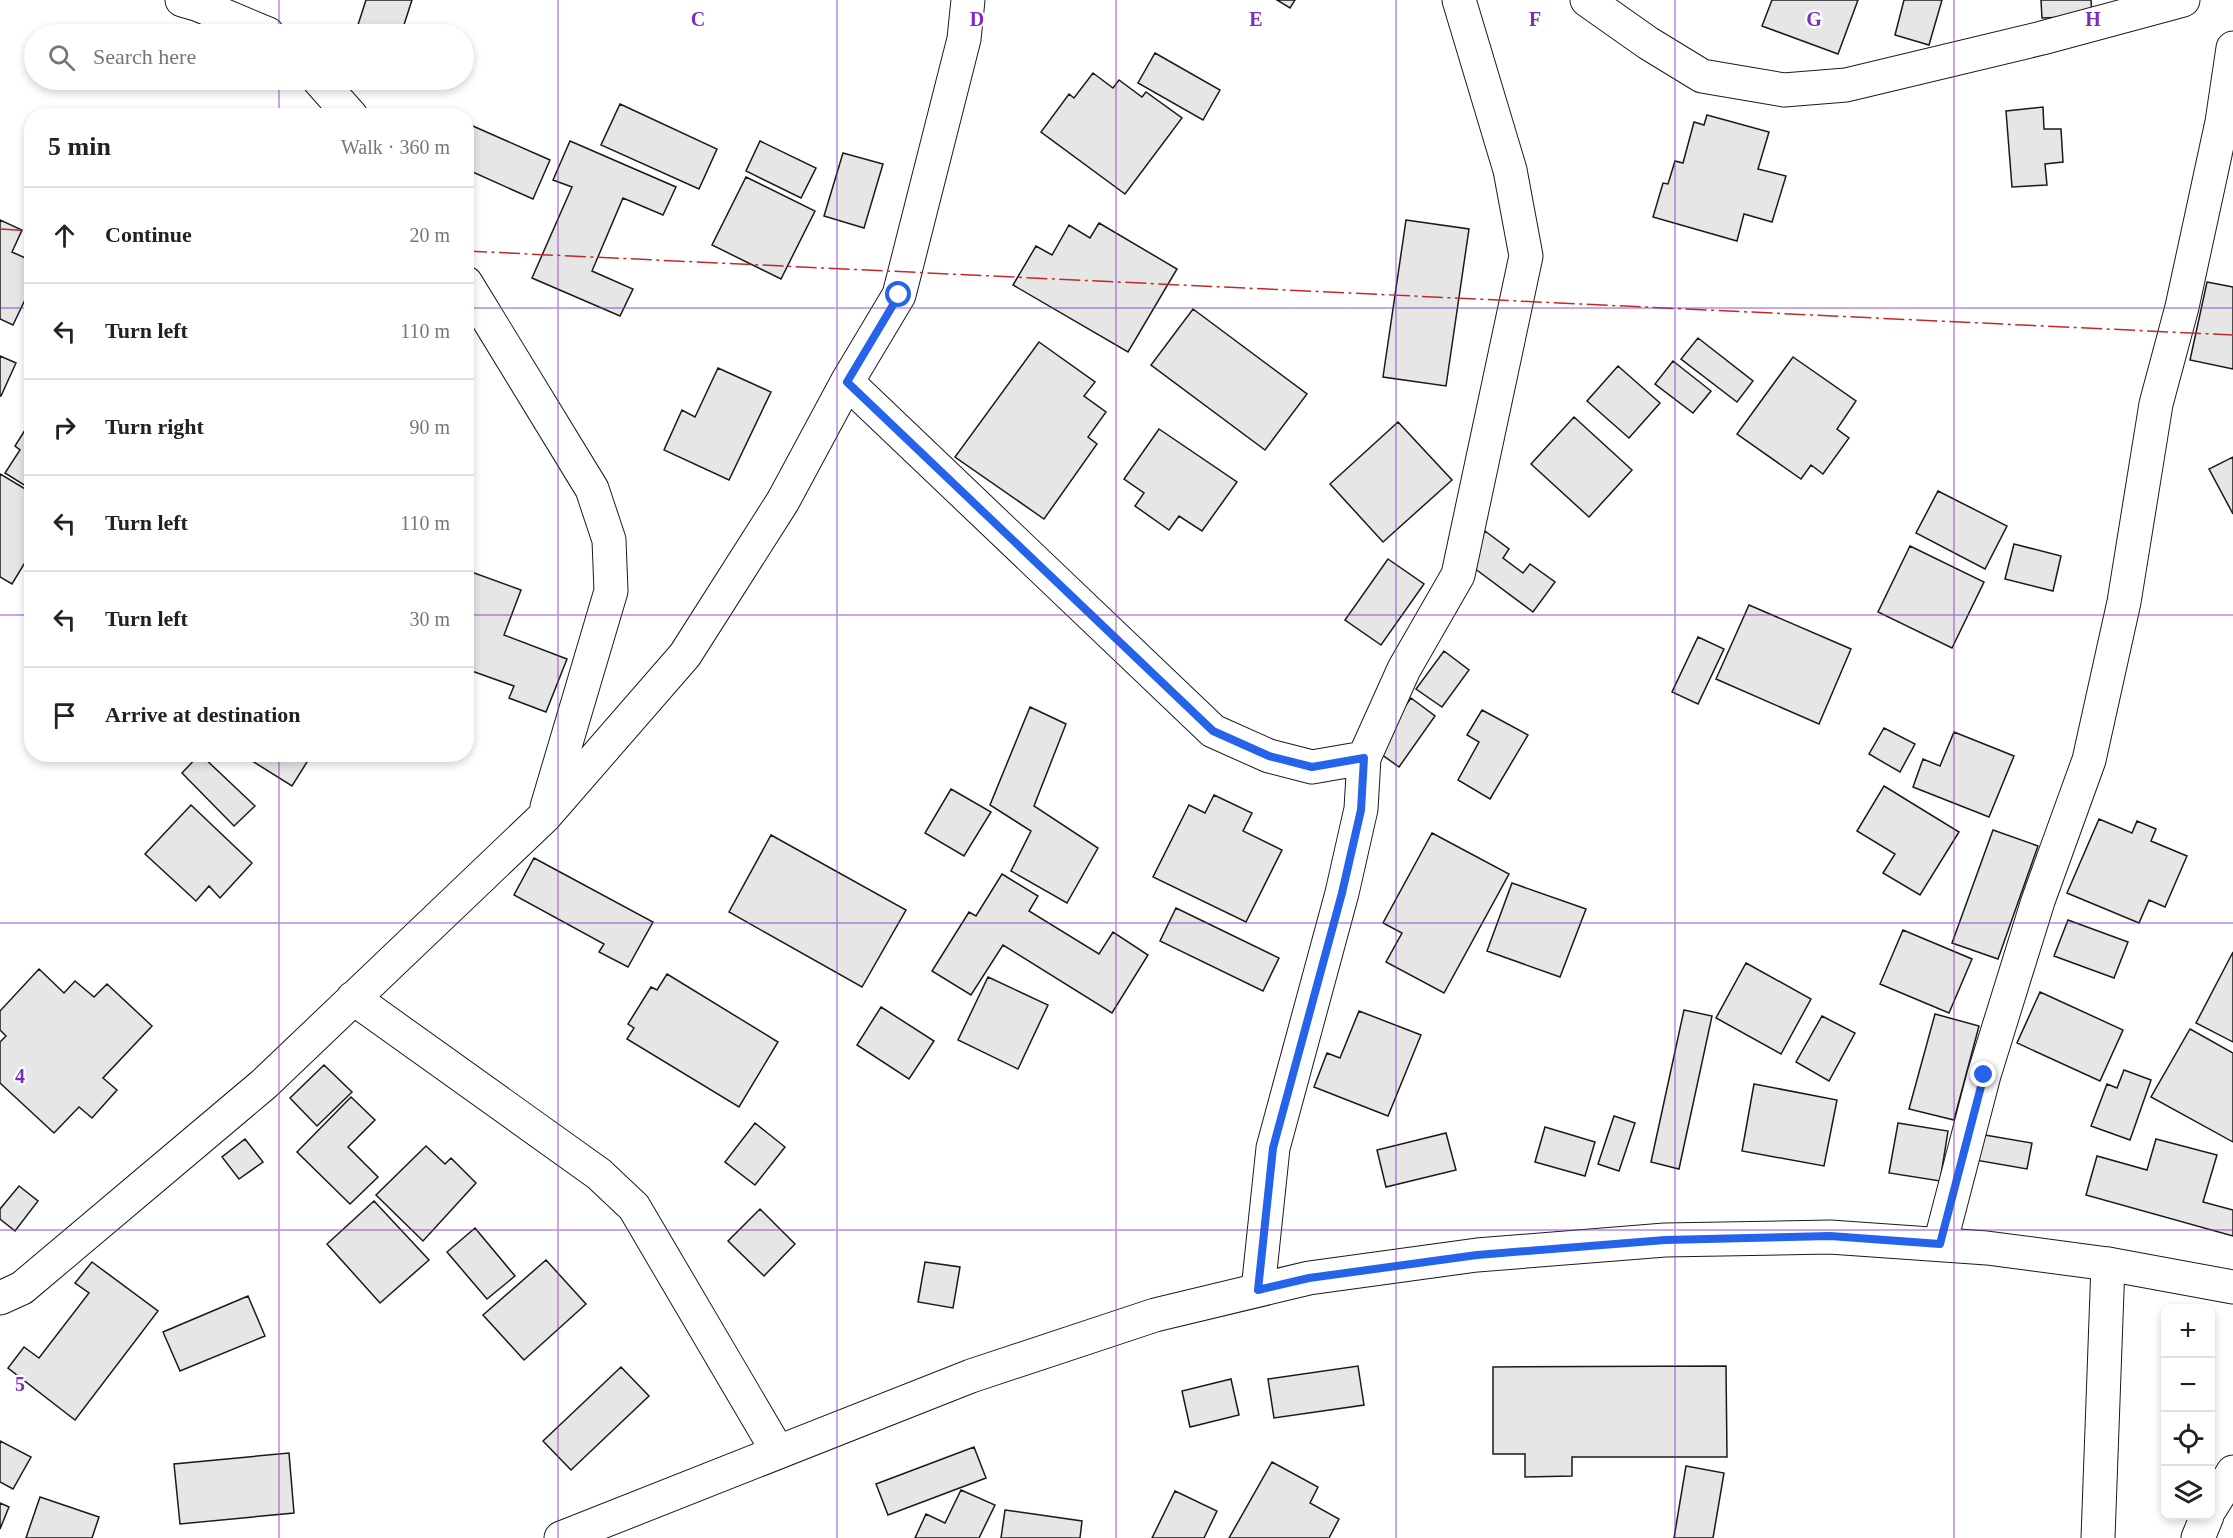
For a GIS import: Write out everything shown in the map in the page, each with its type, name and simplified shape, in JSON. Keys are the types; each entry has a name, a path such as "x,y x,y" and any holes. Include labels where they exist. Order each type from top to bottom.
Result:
{"street":[{"path":"182,0 244,24"},
{"path":"0,1298 22,1288 264,1084 545,816 685,655 783,501 847,382 899,295 964,39 968,0"},
{"path":"1258,1290 1273,1148 1342,893 1361,810 1364,758 1404,669 1458,575 1526,256 1510,170 1459,0"},
{"path":"1587,0 1648,43 1702,76 1784,90 1846,85 2042,38 2183,0"},
{"path":"1940,1244 1984,1075 2038,901 2089,760 2124,602 2156,404 2187,284 2222,122 2233,48"},
{"path":"328,90 344,108"},
{"path":"474,296 592,489 609,540 611,591 545,816"},
{"path":"847,382 1213,731 1269,756 1312,767 1364,758"},
{"path":"353,998 599,1174 634,1207 778,1452"},
{"path":"561,1538 972,1376 1155,1315 1309,1278 1477,1255 1665,1240 1830,1236 1987,1248 2108,1264 2233,1287"},
{"path":"2098,1538 2108,1264"},
{"path":"2215,1502 2233,1472"},
{"path":"2198,1538 2204,1520"}],"building":[{"path":"366,0 412,0 404,24 358,24"},
{"path":"1277,0 1295,0 1290,8"},
{"path":"1772,0 1858,0 1838,54 1762,26"},
{"path":"1904,0 1942,0 1929,45 1895,35"},
{"path":"2041,0 2091,0 2092,16 2042,18"},
{"path":"1155,53 1220,90 1203,120 1138,83"},
{"path":"1093,73 1113,88 1119,80 1142,97 1146,92 1182,118 1125,194 1041,132 1069,94 1074,98"},
{"path":"620,104 717,149 699,189 601,145"},
{"path":"2043,107 2044,129 2061,129 2063,162 2045,164 2047,185 2012,187 2006,111"},
{"path":"1707,115 1769,132 1758,169 1786,176 1772,222 1744,214 1737,241 1653,217 1663,183 1668,184 1675,161 1683,163 1694,122 1704,125"},
{"path":"474,127 550,160 533,199 474,173"},
{"path":"570,141 676,187 663,215 623,198 592,271 633,289 620,316 532,278 572,187 553,180"},
{"path":"760,141 816,168 801,198 746,171"},
{"path":"843,153 883,164 864,228 824,216"},
{"path":"746,177 815,211 781,279 712,245"},
{"path":"0,220 22,230 12,252 24,257 24,302 13,325 0,319"},
{"path":"1406,220 1469,229 1446,386 1383,377"},
{"path":"1099,223 1177,269 1128,352 1013,285 1036,246 1052,255 1069,225 1090,238"},
{"path":"2207,282 2233,287 2233,369 2190,360"},
{"path":"1193,309 1307,394 1265,450 1151,365"},
{"path":"1698,338 1753,381 1737,402 1681,359"},
{"path":"1039,342 1095,382 1084,396 1106,412 1088,437 1097,444 1044,519 955,457"},
{"path":"0,356 16,363 1,396 0,396"},
{"path":"1793,357 1856,401 1837,429 1849,438 1823,474 1811,465 1801,479 1737,434"},
{"path":"1673,361 1711,391 1693,413 1655,384"},
{"path":"1618,366 1660,403 1629,438 1587,401"},
{"path":"718,368 771,392 729,480 664,450 682,410 695,417"},
{"path":"1574,417 1632,470 1589,517 1531,464"},
{"path":"1398,422 1452,480 1383,542 1330,484"},
{"path":"1159,429 1237,482 1202,531 1179,516 1169,530 1135,506 1144,493 1124,479"},
{"path":"24,432 24,485 5,473 20,450 15,446"},
{"path":"2233,457 2233,514 2209,469"},
{"path":"0,474 24,488 24,564 12,584 0,577"},
{"path":"1938,491 2007,526 1985,569 1916,533"},
{"path":"1485,531 1509,549 1503,558 1523,573 1530,564 1555,582 1533,612 1470,565 1472,549"},
{"path":"2014,544 2061,556 2053,591 2005,579"},
{"path":"1910,546 1984,582 1952,648 1878,612"},
{"path":"1388,559 1424,584 1381,645 1345,620"},
{"path":"474,573 521,590 504,635 567,659 546,712 509,698 514,686 474,672"},
{"path":"1749,605 1851,649 1819,724 1716,679"},
{"path":"1698,637 1724,649 1698,704 1672,692"},
{"path":"1444,651 1469,670 1442,707 1416,689"},
{"path":"1411,698 1435,716 1399,767 1374,749"},
{"path":"1030,707 1066,724 1034,806 1098,848 1067,903 1011,871 1031,831 990,805"},
{"path":"1482,710 1528,735 1490,799 1458,780 1479,742 1467,735"},
{"path":"1884,728 1915,744 1900,772 1869,754"},
{"path":"1954,732 2014,756 1989,817 1913,787 1923,759 1940,766"},
{"path":"192,762 208,762 255,806 234,826 182,773"},
{"path":"254,762 307,762 292,786"},
{"path":"1884,786 1959,832 1920,895 1883,873 1895,854 1857,831"},
{"path":"951,789 991,812 964,856 925,833"},
{"path":"1214,795 1252,813 1243,831 1282,850 1246,922 1153,877 1189,805 1205,813"},
{"path":"191,805 252,863 220,898 209,886 196,901 145,854"},
{"path":"2099,819 2132,833 2137,821 2156,829 2151,841 2187,856 2165,907 2149,900 2139,923 2067,893"},
{"path":"1993,830 2038,846 1998,959 1952,943"},
{"path":"1432,833 1509,874 1444,993 1386,962 1402,933 1383,923"},
{"path":"771,835 906,910 862,987 729,912"},
{"path":"534,858 653,922 628,967 599,952 604,944 514,895"},
{"path":"1002,874 1038,896 1029,911 1099,954 1113,932 1148,955 1112,1013 1003,945 971,995 932,971 969,912 976,916"},
{"path":"1512,883 1586,909 1560,977 1487,951"},
{"path":"1176,908 1279,958 1263,991 1160,941"},
{"path":"2068,920 2128,942 2114,978 2054,956"},
{"path":"1903,930 1972,959 1949,1013 1880,984"},
{"path":"2233,952 2233,1042 2196,1023"},
{"path":"1746,963 1811,999 1781,1054 1716,1018"},
{"path":"39,969 64,993 75,981 94,997 107,984 152,1026 103,1078 117,1090 92,1118 79,1107 54,1133 0,1083 0,1042 6,1036 0,1030 0,1011"},
{"path":"667,974 778,1042 739,1107 627,1039 634,1028 628,1024 651,987 657,990"},
{"path":"988,977 1048,1005 1018,1069 958,1040"},
{"path":"2040,992 2123,1030 2100,1081 2017,1043"},
{"path":"881,1007 934,1041 909,1079 857,1045"},
{"path":"1684,1010 1712,1016 1679,1169 1651,1162"},
{"path":"1359,1011 1421,1035 1388,1116 1314,1087 1327,1053 1340,1058"},
{"path":"1935,1014 1979,1026 1954,1120 1909,1109"},
{"path":"1822,1016 1855,1033 1829,1081 1796,1062"},
{"path":"2190,1029 2233,1053 2233,1142 2151,1097"},
{"path":"324,1065 352,1092 317,1126 290,1098"},
{"path":"2124,1070 2151,1080 2130,1140 2091,1126 2107,1084 2117,1088"},
{"path":"1754,1084 1837,1100 1824,1166 1742,1151"},
{"path":"351,1097 375,1120 348,1147 378,1177 350,1204 297,1152"},
{"path":"1614,1116 1635,1123 1619,1171 1598,1164"},
{"path":"755,1123 785,1147 755,1185 725,1162"},
{"path":"1898,1123 1948,1131 1940,1181 1889,1173"},
{"path":"1545,1127 1595,1142 1585,1176 1535,1162"},
{"path":"1446,1133 1456,1170 1386,1187 1377,1150"},
{"path":"1979,1134 2032,1143 2027,1169 1975,1160"},
{"path":"245,1139 263,1162 239,1179 222,1157"},
{"path":"2156,1139 2217,1155 2203,1202 2233,1210 2233,1236 2086,1195 2097,1156 2147,1170"},
{"path":"426,1146 445,1164 451,1158 476,1183 423,1241 376,1195"},
{"path":"19,1186 38,1201 15,1231 0,1219 0,1209"},
{"path":"374,1201 429,1260 380,1303 327,1244"},
{"path":"760,1209 795,1244 764,1276 728,1241"},
{"path":"475,1228 515,1276 487,1299 447,1252"},
{"path":"546,1260 586,1304 524,1360 483,1315"},
{"path":"92,1262 158,1311 75,1420 8,1368 24,1347 39,1358 89,1293 75,1283"},
{"path":"925,1262 960,1267 953,1308 918,1302"},
{"path":"248,1296 265,1336 180,1371 163,1332"},
{"path":"1358,1366 1364,1405 1274,1418 1268,1379"},
{"path":"1726,1366 1727,1457 1572,1457 1572,1476 1525,1477 1525,1454 1493,1454 1493,1367"},
{"path":"621,1367 649,1396 571,1470 543,1441"},
{"path":"1231,1379 1239,1415 1190,1427 1182,1391"},
{"path":"0,1441 31,1457 13,1489 0,1482"},
{"path":"974,1447 986,1478 888,1515 876,1484"},
{"path":"289,1453 294,1513 180,1524 174,1464"},
{"path":"1272,1462 1318,1487 1310,1503 1339,1519 1329,1538 1229,1538"},
{"path":"1686,1466 1724,1473 1713,1538 1674,1538"},
{"path":"961,1490 995,1505 979,1538 915,1538 926,1514 945,1523"},
{"path":"1175,1491 1217,1511 1204,1538 1152,1538"},
{"path":"40,1497 99,1517 92,1538 26,1538"},
{"path":"0,1503 9,1507 0,1529"},
{"path":"1005,1510 1082,1521 1080,1538 1001,1538"}],"power":[{"path":"0,229 24,230"},
{"path":"474,251 2233,335"}],"route":[{"path":"899,295 847,382 1213,731 1269,756 1312,767 1364,758 1361,810 1342,893 1273,1148 1258,1290 1309,1278 1477,1255 1665,1240 1830,1236 1940,1244 1984,1075"}]}
